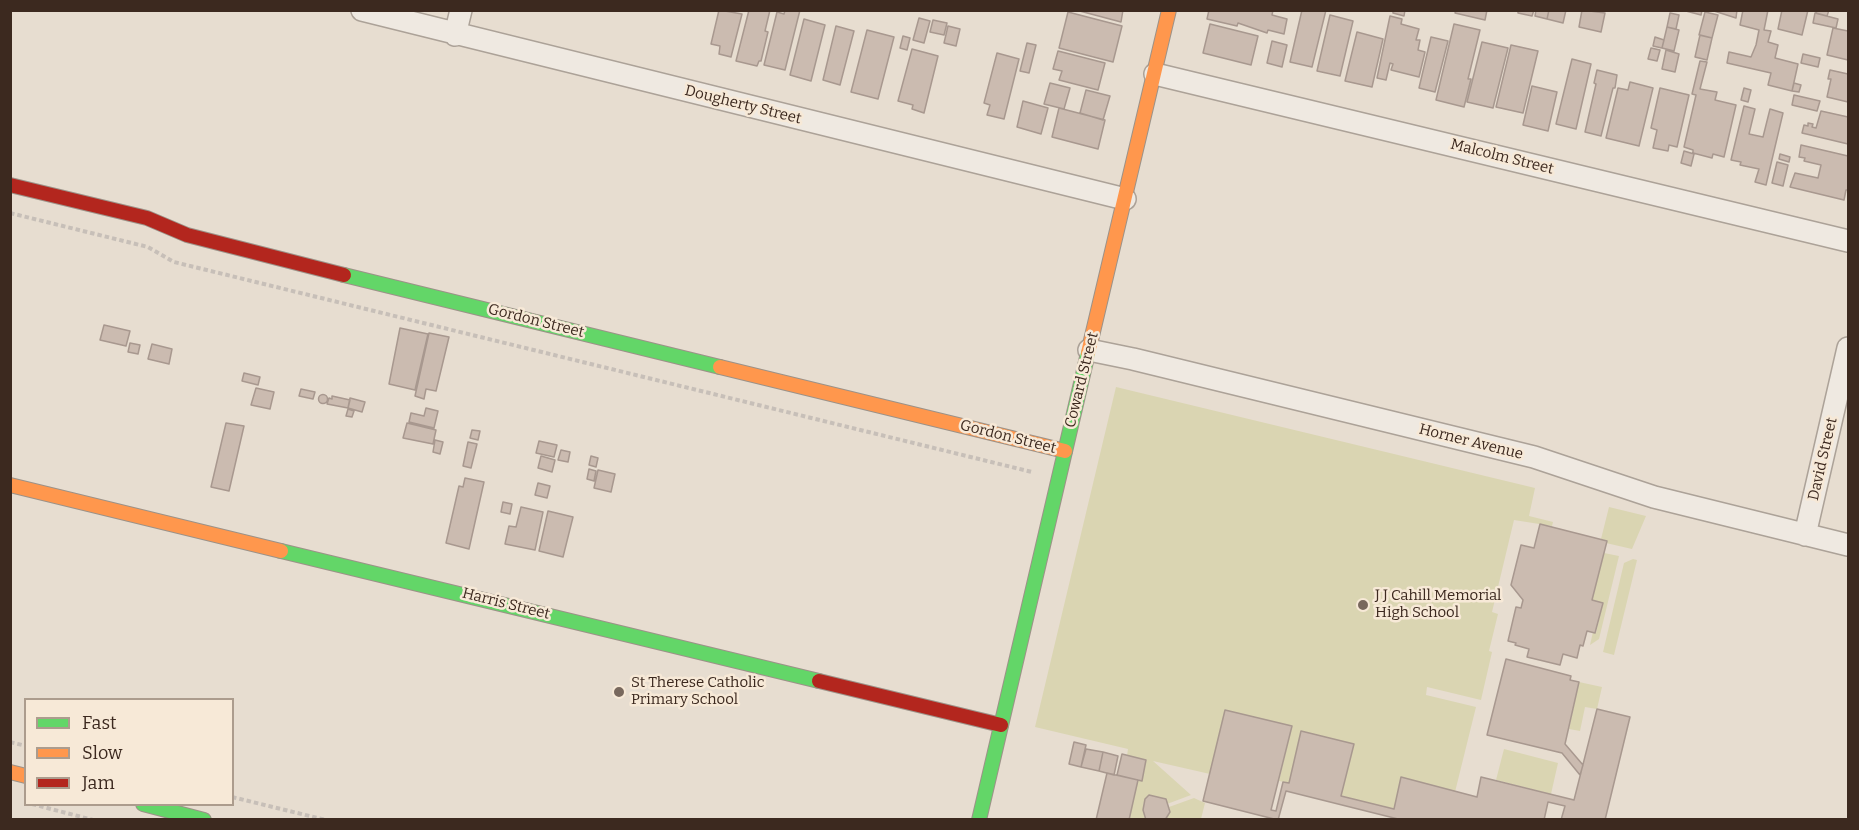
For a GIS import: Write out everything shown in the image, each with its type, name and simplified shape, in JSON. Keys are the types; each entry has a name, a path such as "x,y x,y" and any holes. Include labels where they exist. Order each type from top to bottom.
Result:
{"street":[{"name":"Dougherty Street","path":"362,10 455,35 1125,199"},
{"path":"455,35 460,10"},
{"name":"Coward Street","path":"979,819 1169,10"},
{"name":"Malcolm Street","path":"1155,74 1848,241"},
{"name":"Gordon Street","path":"10,185 147,218 187,236 1065,451"},
{"name":"David Street","path":"1805,535 1848,348"},
{"name":"Horner Avenue","path":"1089,350 1534,458 1654,497 1848,545"},
{"name":"Harris Street","path":"10,485 1001,725"},
{"path":"151,806 204,819"}],"path":[{"path":"234,797 326,819"},
{"path":"40,806 93,819"}],"shaded area":[{"name":"J J Cahill Memorial High School","path":"1116,387 1535,488 1529,516 1553,522 1552,526 1514,520 1492,612 1498,614 1481,700 1427,687 1426,695 1476,707 1455,792 1401,778 1394,809 1341,796 1354,744 1301,731 1289,783 1279,781 1292,726 1225,710 1210,774 1153,761 1191,795 1167,804 1166,799 1149,795 1143,806 1146,819 1129,819 1138,780 1142,781 1146,760 1127,756 1128,749 1035,727"},
{"path":"1609,507 1646,516 1632,549 1606,543 1607,541 1601,539"},
{"path":"1604,553 1619,556 1599,639 1590,645 1593,632 1596,633 1603,603 1592,600"},
{"path":"1633,559 1637,560 1614,655 1603,652 1624,563"},
{"path":"1579,682 1602,687 1597,709 1585,707 1580,731 1569,729"},
{"path":"1504,749 1558,763 1551,794 1496,780"},
{"path":"1194,798 1205,803 1201,819 1165,820 1170,812 1169,807"}],"building":[{"path":"719,10 742,14 731,57 719,54 720,46 711,44"},
{"path":"749,10 770,10 765,31 768,32 761,61 757,66 736,61"},
{"path":"785,10 800,10 785,70 764,65 777,12 784,14"},
{"path":"1076,10 1123,10 1121,22"},
{"path":"1209,10 1273,10 1272,15 1287,19 1284,34 1268,30 1267,33 1238,23 1237,26 1207,19"},
{"path":"1302,10 1326,10 1312,67 1290,62"},
{"path":"1393,10 1405,10 1404,16 1393,13"},
{"path":"1456,10 1487,10 1485,20 1455,13"},
{"path":"1518,10 1534,10 1532,16 1518,13"},
{"path":"1536,10 1549,10 1547,19 1535,16"},
{"path":"1549,10 1566,10 1563,23 1547,19"},
{"path":"1582,10 1605,13 1601,32 1579,27"},
{"path":"1682,10 1702,10 1701,15"},
{"path":"1711,10 1737,10 1736,18"},
{"path":"1743,10 1768,10 1764,30 1771,31 1768,42 1778,45 1775,58 1798,64 1792,91 1768,85 1771,73 1727,63 1729,52 1751,57 1756,45 1759,30 1740,25"},
{"path":"1782,10 1808,10 1802,35 1778,29"},
{"path":"1817,10 1829,10 1827,16 1816,13"},
{"path":"1068,12 1122,26 1113,62 1059,48"},
{"path":"1705,12 1718,15 1712,38 1699,35"},
{"path":"1670,13 1679,15 1676,29 1667,27"},
{"path":"1815,13 1838,19 1836,28 1813,23"},
{"path":"1330,15 1353,21 1340,76 1317,71"},
{"path":"1390,16 1402,19 1401,24 1419,29 1416,40 1420,40 1418,50 1425,52 1419,77 1391,70 1393,64 1390,63 1386,80 1377,78"},
{"path":"919,18 930,21 924,43 913,40"},
{"path":"804,19 825,25 811,81 790,75"},
{"path":"933,20 947,23 944,35 930,32"},
{"path":"1210,24 1258,36 1251,65 1203,53"},
{"path":"1454,24 1480,30 1464,107 1436,100"},
{"path":"836,26 854,31 840,85 823,80"},
{"path":"948,26 960,29 956,46 944,43"},
{"path":"1667,27 1679,30 1674,51 1662,48"},
{"path":"1833,28 1848,31 1848,60 1827,55"},
{"path":"867,30 894,37 878,99 851,92"},
{"path":"1357,32 1383,39 1372,87 1345,81"},
{"path":"1700,35 1712,38 1707,60 1695,57"},
{"path":"903,36 910,38 907,50 900,48"},
{"path":"1431,37 1448,41 1435,92 1419,88"},
{"path":"1655,37 1664,40 1662,48 1653,46"},
{"path":"1272,41 1287,45 1282,67 1267,63"},
{"path":"1482,42 1508,48 1493,108 1467,102"},
{"path":"1027,43 1036,45 1029,73 1020,71"},
{"path":"1511,45 1538,51 1523,113 1496,107"},
{"path":"1651,48 1660,50 1657,61 1648,59"},
{"path":"912,49 938,56 924,113 912,109 913,105 898,101"},
{"path":"1666,50 1679,54 1675,72 1662,69"},
{"path":"1058,51 1105,63 1098,90 1059,80 1062,71 1053,69"},
{"path":"997,53 1019,59 1004,119 987,115 990,105 984,103"},
{"path":"1803,54 1820,58 1818,67 1801,63"},
{"path":"1572,59 1591,64 1576,129 1556,124"},
{"path":"1700,61 1707,62 1700,89 1717,92 1715,100 1736,105 1724,157 1713,154 1712,158 1693,153 1693,150 1684,147 1696,95 1692,94"},
{"path":"1597,70 1617,75 1601,136 1585,132"},
{"path":"1830,70 1848,74 1848,102 1827,97 1831,79 1828,79"},
{"path":"1630,82 1653,88 1639,146 1606,138 1618,88 1628,90"},
{"path":"1050,83 1070,88 1064,109 1044,104"},
{"path":"1794,83 1801,85 1799,92 1792,91"},
{"path":"1532,86 1557,92 1548,131 1523,125"},
{"path":"1660,88 1689,95 1677,147 1669,145 1668,151 1653,148 1657,130 1651,128"},
{"path":"1744,88 1751,90 1748,102 1741,100"},
{"path":"1086,90 1110,96 1103,120 1080,113"},
{"path":"1794,95 1820,101 1817,111 1792,105"},
{"path":"1023,101 1048,108 1041,134 1017,127"},
{"path":"1744,106 1755,109 1749,134 1763,137 1770,109 1783,113 1766,185 1755,182 1759,169 1740,165 1741,162 1731,160"},
{"path":"1059,108 1105,120 1098,149 1052,137"},
{"path":"1821,111 1848,117 1848,144 1802,133 1804,125 1808,126 1808,123 1813,124 1812,127 1816,128"},
{"path":"1801,145 1848,156 1848,190 1846,190 1844,200 1790,187 1795,173 1818,178 1821,165 1804,161 1805,158 1799,157"},
{"path":"1684,151 1694,154 1691,166 1681,163"},
{"path":"1780,154 1790,157 1789,162 1779,159"},
{"path":"1777,162 1788,165 1783,186 1772,183"},
{"path":"104,325 130,331 126,346 100,340"},
{"path":"400,328 428,334 415,390 389,384"},
{"path":"429,333 449,337 436,391 426,389 424,399 415,396"},
{"path":"130,343 140,345 138,354 128,352"},
{"path":"152,344 172,349 169,364 148,359"},
{"path":"244,373 260,377 258,385 242,381"},
{"path":"256,388 274,392 270,409 251,405"},
{"path":"301,389 315,392 313,399 299,396"},
{"path":"323,395 327,399 323,403 319,399"},
{"path":"332,396 350,400 348,408 327,404"},
{"path":"350,398 365,402 362,412 348,408"},
{"path":"426,408 438,411 434,428 409,422 411,413 424,416"},
{"path":"348,409 354,411 352,417 346,416"},
{"path":"226,423 244,426 229,491 211,487"},
{"path":"407,423 436,430 433,444 403,438"},
{"path":"472,430 480,431 478,440 470,438"},
{"path":"435,440 443,442 440,454 433,452"},
{"path":"539,441 557,445 554,457 536,453"},
{"path":"468,442 477,444 471,468 463,466"},
{"path":"561,450 570,452 568,462 558,460"},
{"path":"541,456 555,460 552,472 538,468"},
{"path":"591,456 598,458 596,467 589,465"},
{"path":"589,469 596,471 594,481 587,479"},
{"path":"598,470 615,474 611,492 594,488"},
{"path":"465,478 484,482 469,549 446,543 459,486 463,487"},
{"path":"538,483 550,486 547,498 535,495"},
{"path":"503,502 512,504 510,514 501,512"},
{"path":"521,507 543,512 535,550 505,544 509,526 516,527"},
{"path":"548,511 573,517 563,557 539,551"},
{"path":"1540,524 1607,541 1592,600 1603,603 1595,633 1587,631 1577,658 1563,654 1560,665 1527,657 1529,649 1508,641 1516,607 1521,608 1523,600 1511,585 1521,545 1534,548"},
{"path":"1506,659 1571,676 1570,680 1579,682 1565,744 1583,765 1580,775 1562,753 1487,735"},
{"path":"1597,709 1630,717 1605,820 1561,820 1565,806 1548,802 1544,820 1402,820 1286,791 1278,820 1203,801 1225,710 1292,726 1271,810 1276,811 1283,782 1289,783 1301,731 1354,744 1341,796 1394,809 1401,777 1477,797 1481,777 1574,800"},
{"path":"1074,742 1086,745 1081,767 1069,764"},
{"path":"1086,749 1103,752 1099,771 1081,767"},
{"path":"1103,752 1118,756 1114,775 1099,771"},
{"path":"1122,754 1146,760 1142,781 1117,775"},
{"path":"1107,773 1138,780 1129,820 1096,820"},
{"path":"1149,795 1166,799 1170,812 1165,820 1146,820 1143,810 1145,799"}],"traffic: fast":[{"path":"344,275 720,367"},
{"path":"979,820 1088,353"},
{"path":"281,551 819,681"},
{"path":"151,806 204,820"}],"traffic: slow":[{"path":"1088,353 1169,10"},
{"path":"720,367 1065,451"},
{"path":"10,485 281,551"},
{"path":"10,772 24,776"}],"traffic: jam":[{"path":"10,185 147,218 187,235 344,275"},
{"path":"819,681 1001,725"}],"place":[{"name":"J J Cahill Memorial High School","path":"1363,605"},
{"name":"St Therese Catholic Primary School","path":"619,692"}]}
